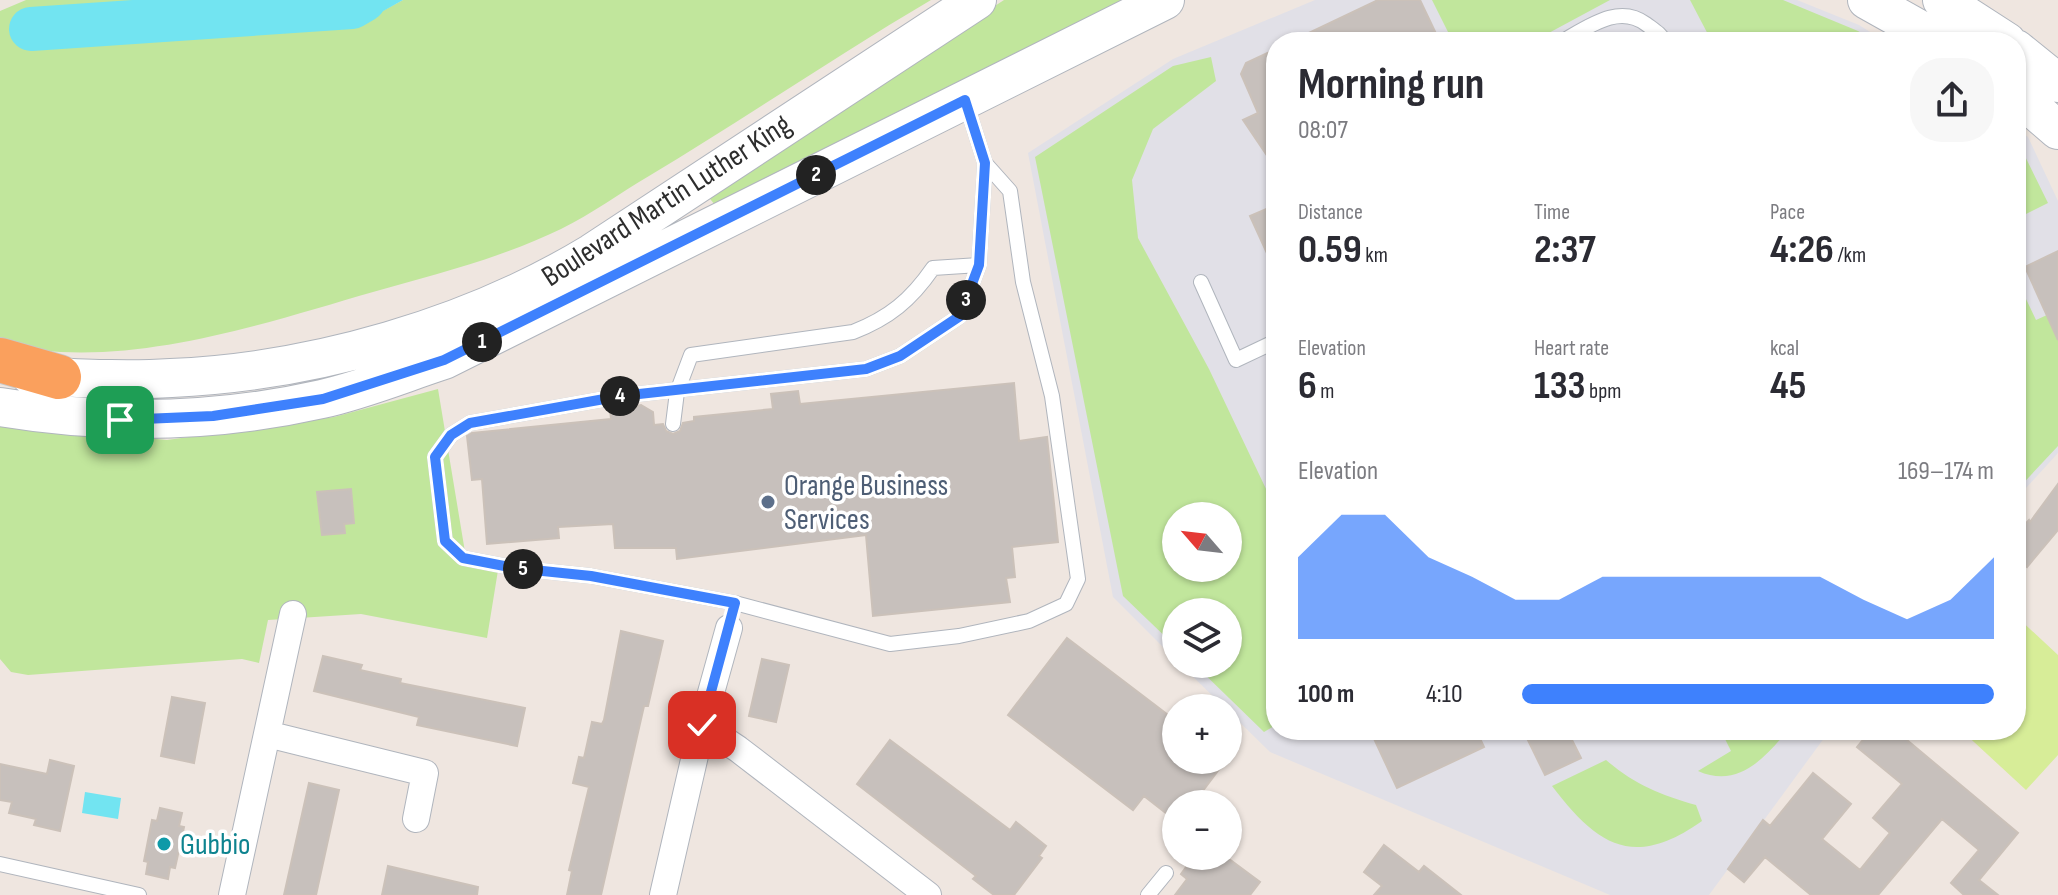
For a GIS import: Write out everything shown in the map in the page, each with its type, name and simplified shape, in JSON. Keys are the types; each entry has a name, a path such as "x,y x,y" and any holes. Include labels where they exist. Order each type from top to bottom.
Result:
{"highway":[{"path":"0,360 59,377"}],"main road":[{"name":"Boulevard Martin Luther King","path":"0,375 169,379 274,366 416,332 488,306 561,272 592,253 977,0"},
{"name":"Boulevard Martin Luther King","path":"0,407 104,419 155,420 280,407 323,399 444,360 1165,0"},
{"path":"1942,0 1992,32"},
{"path":"1877,5 1924,32"},
{"path":"2026,57 2058,83"},
{"path":"2026,103 2058,130"}],"street":[{"path":"232,895 293,614"},
{"path":"663,895 702,725 732,616"},
{"path":"702,725 738,749 928,895"},
{"path":"267,734 425,773 416,819"}],"lane":[{"path":"1579,32 1602,19 1622,15 1641,20 1657,32"},
{"path":"965,100 985,163 1010,191 1023,282 1052,396 1078,579 1066,604 1029,621 959,636 890,644 732,616 591,576 514,568 463,558 445,541 435,457 451,435 470,423 621,396 866,369 900,356 960,316 979,265 980,202 985,163"},
{"path":"673,424 677,392 691,355 853,332 878,323 899,310 933,268 979,265"},
{"path":"1201,282 1236,360 1266,346"},
{"path":"0,864 139,895"},
{"path":"1148,895 1166,873"}],"shaded area":[{"path":"1315,0 1797,0 1870,32 1266,32 1266,740 1823,740 1709,895 1610,895 1270,752 1242,725 1242,694 1211,694 1194,678 1242,678 1242,598 1162,598 1162,646 1113,597 1028,153 1173,59"},
{"path":"2026,136 2058,201 2058,453 2026,488"}],"green space":[{"path":"26,0 351,0 351,28 403,0 931,0 595,210 538,239 445,272 236,331 140,349 92,352 45,351 0,343 0,11"},
{"path":"1004,0 1142,0 719,210 707,195"},
{"path":"1432,0 1610,0 1551,32 1448,32"},
{"path":"1690,0 1783,0 1860,32 1707,32"},
{"path":"1211,57 1216,81 1153,129 1132,180 1138,238 1209,369 1266,489 1266,731 1242,711 1242,694 1225,694 1208,678 1242,678 1242,598 1162,598 1162,634 1123,596 1035,157 1173,66"},
{"path":"2026,158 2048,203 2026,214"},
{"path":"2026,299 2036,320 2058,310 2058,446 2026,480"},
{"path":"438,389 466,558 500,558 487,638 361,614 268,620 259,663 242,659 28,675 11,672 0,659 0,425 167,440 334,417"},
{"path":"2026,625 2058,655 2058,755 2026,790 1972,740 2026,740"},
{"path":"1726,740 1779,740 1760,760 1738,773 1712,776 1698,771 1731,751"},
{"path":"1606,760 1648,788 1696,805 1702,821 1678,836 1636,847 1618,844 1601,836 1552,786"}],"water":[{"path":"351,0 403,0 351,29"},
{"path":"85,792 121,798 118,819 82,813"}],"building":[{"path":"1378,0 1420,0 1435,32 1311,32"},
{"path":"1266,54 1266,154 1243,120 1258,113 1241,74 1246,63"},
{"path":"1266,209 1266,251 1250,216"},
{"path":"2058,251 2058,340 2026,269"},
{"name":"Orange Business Services","path":"1014,383 1019,441 1047,437 1058,542 1012,547 1015,577 1006,578 1010,602 873,616 866,535 677,559 676,548 615,548 613,524 558,527 559,538 487,544 482,479 472,480 467,436 472,433 611,419 610,410 641,405 653,412 654,425 663,424 666,431 673,434 680,431 683,423 694,421 694,417 773,409 771,394 798,391 800,404"},
{"path":"2058,484 2058,530 2027,567 2026,523"},
{"path":"351,489 354,523 344,524 345,533 322,535 317,492"},
{"path":"621,631 663,641 648,706 644,706 601,895 567,895 572,871 569,870 589,787 573,783 579,757 584,758 592,722 602,724 604,720"},
{"path":"1067,638 1162,710 1162,774 1216,774 1204,790 1162,790 1162,810 1144,796 1133,810 1008,715"},
{"path":"323,656 362,665 360,670 401,679 400,683 525,708 517,746 417,725 419,717 314,691"},
{"path":"762,659 789,665 776,722 749,716"},
{"path":"172,697 205,703 194,763 161,756"},
{"path":"890,740 1010,830 1016,822 1046,846 1039,856 1042,858 1014,895 994,895 973,879 976,876 857,784"},
{"path":"1375,740 1481,740 1484,747 1397,788"},
{"path":"1528,740 1572,740 1581,758 1545,775"},
{"path":"1863,740 1907,740 2018,833 1979,880 1998,895 1964,895 1951,883 1979,850 1942,819 1878,895 1811,895 1765,857 1744,882 1728,869 1763,820 1770,826 1813,773 1851,804 1822,839 1860,870 1890,833 1873,818 1902,784 1857,747"},
{"path":"50,760 74,766 60,831 34,825 36,819 9,813 12,802 0,800 0,764 47,774"},
{"path":"309,783 339,790 316,895 284,895"},
{"name":"Gubbio","path":"160,808 182,813 179,826 184,827 175,868 170,867 168,879 146,874 148,862 144,861 152,820 157,821"},
{"path":"1384,845 1419,872 1424,866 1461,895 1374,895 1382,886 1364,872"},
{"path":"388,866 478,887 477,895 382,895"},
{"path":"1242,869 1260,882 1250,895 1175,895 1187,879 1181,874 1184,870"}],"waterway":[{"path":"31,29 352,7 364,0"}],"place":[{"name":"Orange Business Services","path":"768,502"},
{"name":"Gubbio","path":"164,844"}],"route":[{"path":"120,420 213,416 280,407 323,399 444,360 965,100 985,163 980,202 979,265 960,316 900,356 866,369 621,396 470,423 451,435 435,457 445,541 463,558 514,568 591,576 735,603 702,725"}]}
